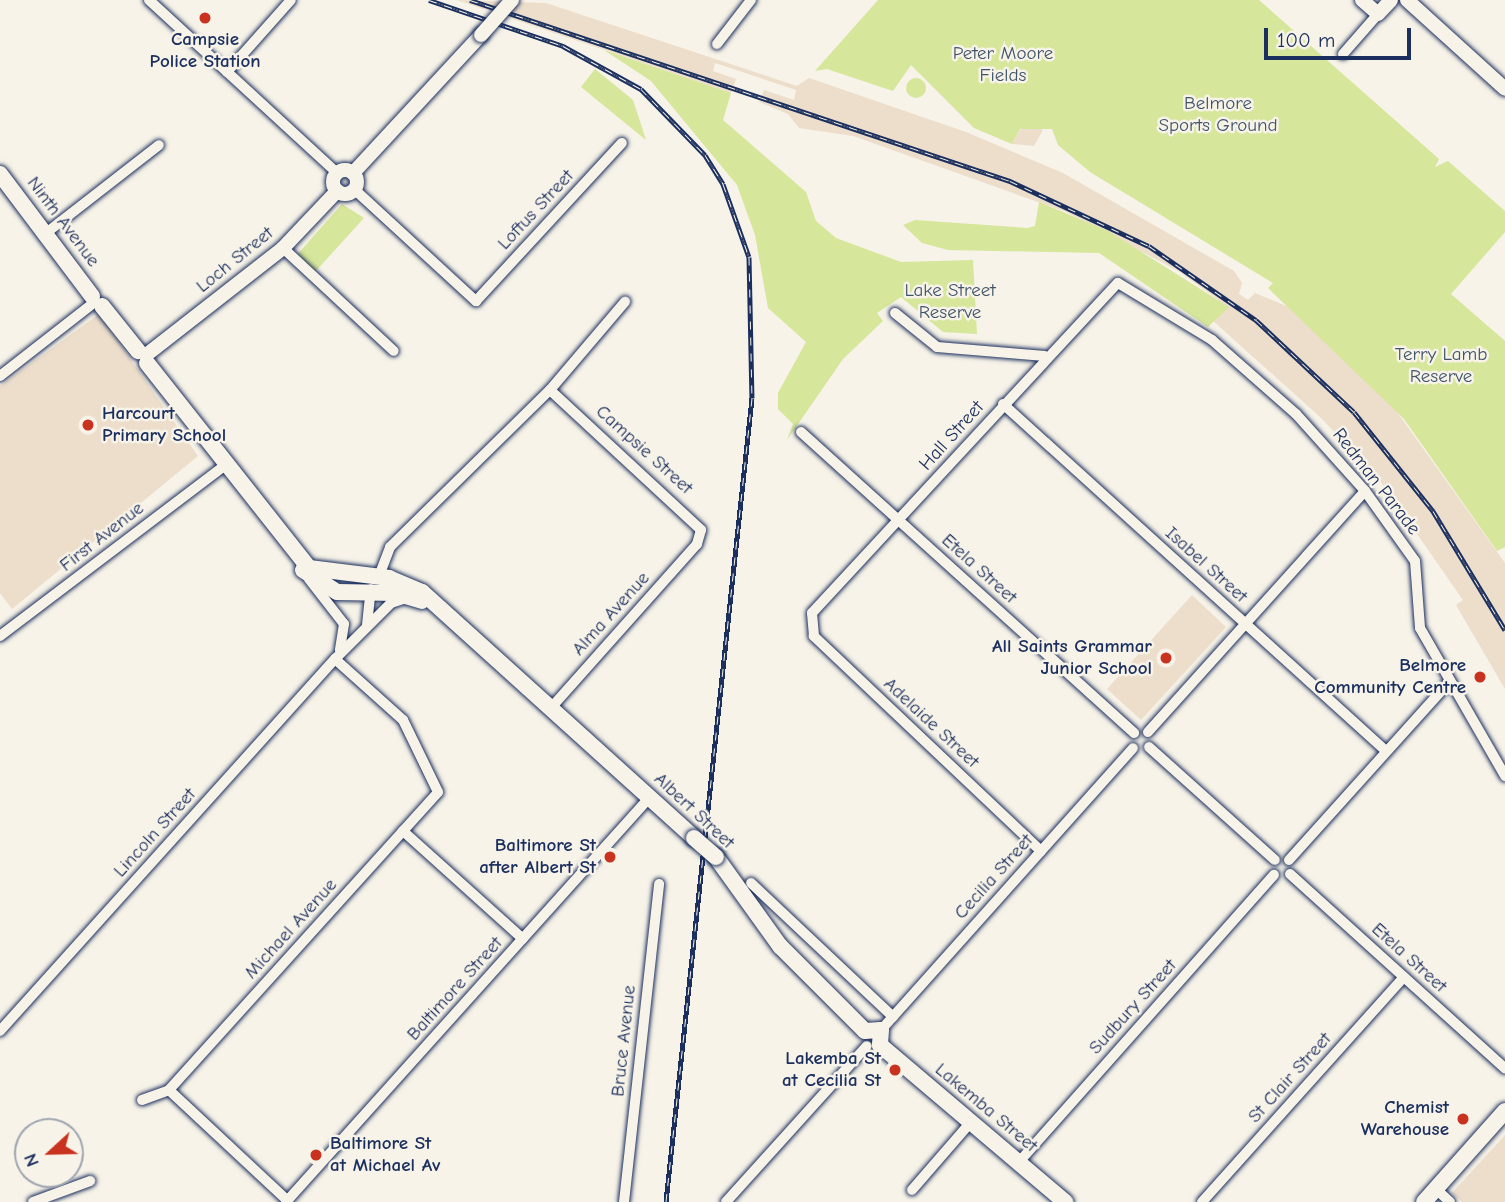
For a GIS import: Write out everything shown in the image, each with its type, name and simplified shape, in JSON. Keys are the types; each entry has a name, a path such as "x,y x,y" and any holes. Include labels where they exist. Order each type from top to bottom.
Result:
{"main road":[{"name":"Ninth Avenue","path":"0,174 95,302 145,355 225,465 287,544"},
{"name":"Albert Street","path":"287,544 306,575 337,592 419,599 474,639"},
{"name":"Albert Street","path":"287,544 309,568 334,575 379,576 422,592 716,857 780,946 873,1038"},
{"name":"Lakemba Street","path":"873,1038 1065,1202"},
{"path":"1424,1202 1505,1111"}],"street":[{"path":"149,0 337,173 352,173 512,0"},
{"path":"227,72 291,0"},
{"path":"717,44 751,0"},
{"path":"1362,0 1378,14"},
{"path":"1343,54 1391,0"},
{"path":"1407,0 1505,89"},
{"name":"Loftus Street","path":"354,189 475,301 622,143"},
{"path":"46,233 159,145"},
{"path":"337,173 337,191 354,189 352,173"},
{"name":"Loch Street","path":"145,355 283,248 337,191"},
{"path":"283,248 394,351"},
{"name":"Hall Street","path":"812,613 1045,356 1118,283"},
{"name":"Redman Parade","path":"1118,283 1167,308 1233,358 1296,414 1365,491 1415,561 1416,618 1505,776"},
{"path":"0,376 95,302"},
{"path":"379,576 390,547 550,390 625,302"},
{"path":"895,313 937,347 1045,356"},
{"name":"Campsie Street","path":"550,390 695,520 697,544"},
{"name":"Isabel Street","path":"1003,404 1386,751"},
{"name":"Etela Street","path":"801,432 1134,733"},
{"name":"First Avenue","path":"0,636 225,465"},
{"path":"1149,747 1133,748 1134,733 1148,732 1365,491"},
{"name":"Alma Avenue","path":"551,708 697,544"},
{"name":"Lincoln Street","path":"306,575 346,630 335,659"},
{"path":"334,575 366,583 373,593 365,630"},
{"name":"Lincoln Street","path":"0,1031 335,659 396,600 419,599"},
{"name":"Adelaide Street","path":"812,613 814,636 1041,851"},
{"name":"Michael Avenue","path":"142,1100 169,1090 438,792 403,720 335,659"},
{"path":"1275,860 1274,875 1290,874 1289,860 1450,681"},
{"path":"1148,732 1149,747 1275,860 1289,860"},
{"name":"Cecilia Street","path":"726,1202 1133,748"},
{"name":"Baltimore Street","path":"287,1201 649,798"},
{"path":"403,831 523,939"},
{"name":"Etela Street","path":"1290,874 1505,1068"},
{"name":"Sudbury Street","path":"1019,1162 1274,875"},
{"path":"751,883 893,1017"},
{"name":"Bruce Avenue","path":"624,1202 659,884"},
{"name":"St Clair Street","path":"1202,1202 1404,977"},
{"path":"169,1090 287,1201"},
{"path":"912,1189 971,1122"},
{"path":"33,1202 90,1181"},
{"path":"1436,1189 1450,1202"}],"shaded area":[{"path":"457,0 546,3 797,86 809,78 966,132 1063,173 1234,271 1242,283 1239,294 1248,300 1255,293 1289,307 1395,409 1505,563 1505,689 1456,605 1463,600 1378,478 1320,417 1212,320 1228,307 1180,272 1066,212 853,136 799,128 788,114 759,102 764,90 794,100 796,90 715,63 713,71 736,79 731,93"},
{"path":"1034,125 1043,130 1034,146 1012,144 1020,130"},
{"name":"Harcourt Primary School","path":"99,314 198,456 12,609 0,593 0,386"},
{"name":"All Saints Grammar Junior School","path":"1192,595 1226,627 1141,720 1107,689"},
{"path":"1505,1135 1505,1202 1462,1202 1452,1193"}],"green space":[{"path":"878,0 1259,0 1439,159 1435,167 1448,161 1505,211 1505,232 1451,294 1505,341 1505,547 1497,551 1404,419 1268,288 1273,283 1090,172 1058,145 1052,129 1020,129 1012,144 974,128 911,65 893,91 827,69 815,71"},
{"name":"Lake Street Reserve","path":"604,50 731,93 723,120 806,192 816,221 836,238 901,262 973,260 977,334 943,332 901,297 877,313 883,321 843,359 787,440 793,424 778,409 778,393 806,342 768,308 755,235 737,185 651,81"},
{"path":"595,69 633,100 646,140 581,87"},
{"path":"916,78 923,81 926,88 923,95 916,98 909,95 906,88 909,81"},
{"path":"1039,202 1108,231 1229,307 1208,327 1099,253 948,250 922,243 903,225 915,220 1028,228 1035,226"},
{"path":"342,204 364,218 314,273 296,256"}],"railway":[{"path":"429,0 563,46 641,89 705,155 723,184 749,257 752,398 666,1202"},
{"path":"470,0 1010,181 1149,246 1256,320 1354,412 1433,511 1505,630"}],"place":[{"name":"Campsie Police Station","path":"205,18"},
{"name":"Harcourt Primary School","path":"88,425"},
{"name":"All Saints Grammar Junior School","path":"1166,658"},
{"name":"Belmore Community Centre","path":"1480,677"},
{"name":"Baltimore St after Albert St","path":"610,857"},
{"name":"Lakemba St at Cecilia St","path":"895,1070"},
{"name":"Chemist Warehouse","path":"1463,1119"},
{"name":"Baltimore St at Michael Av","path":"316,1155"}],"park label":[{"name":"Peter Moore Fields","path":"1003,65"},
{"name":"Belmore Sports Ground","path":"1218,115"},
{"name":"Terry Lamb Reserve","path":"1441,366"}]}
